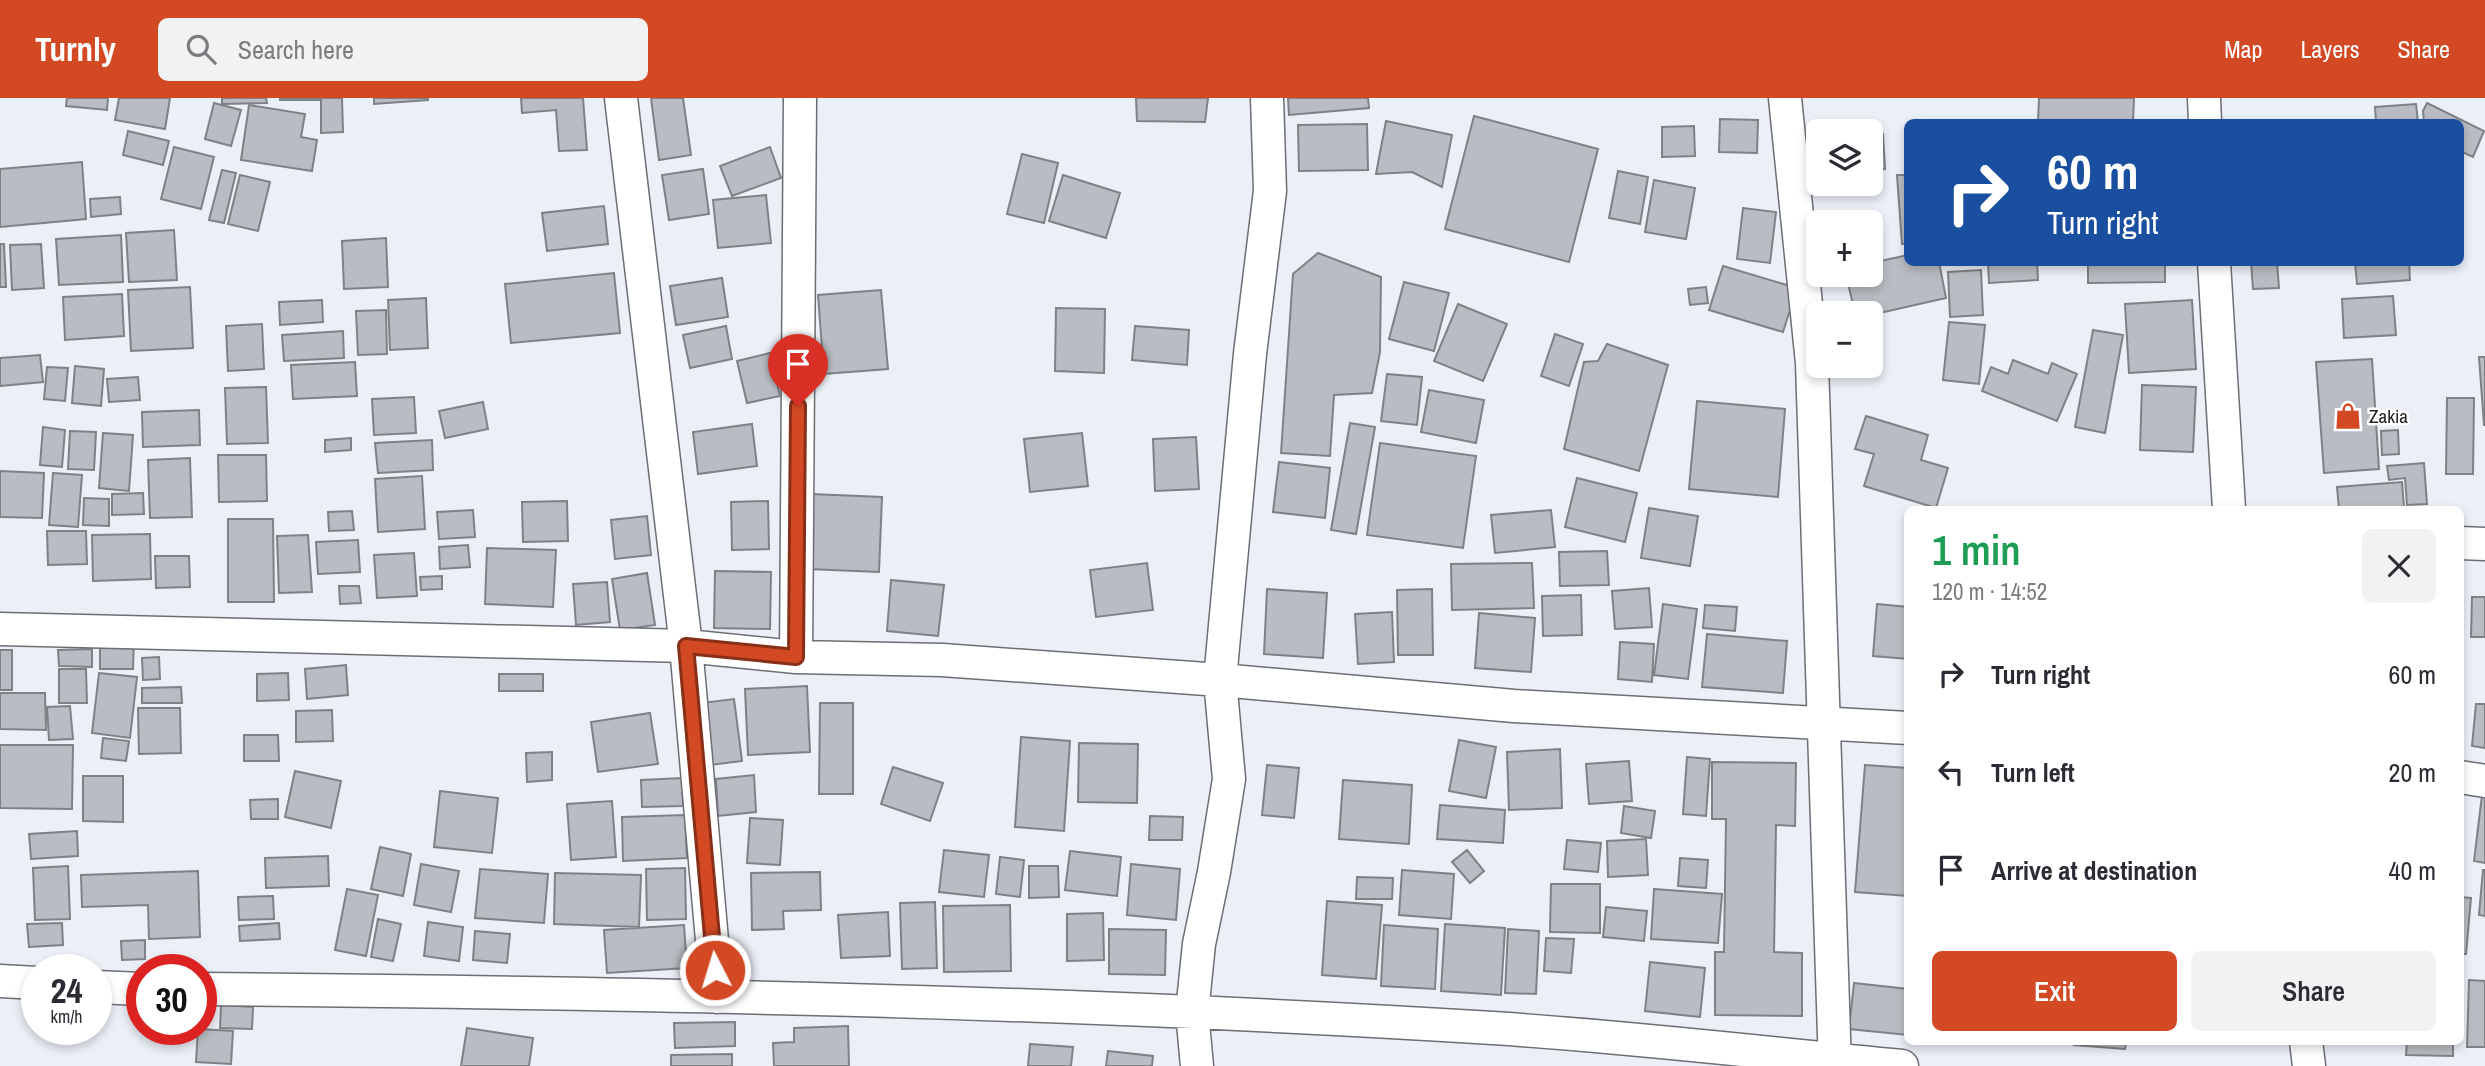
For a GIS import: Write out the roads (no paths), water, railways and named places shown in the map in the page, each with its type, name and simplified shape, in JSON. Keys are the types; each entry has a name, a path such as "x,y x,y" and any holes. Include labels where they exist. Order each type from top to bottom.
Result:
{"street":[{"path":"621,98 686,646 717,997"},
{"path":"796,657 800,98"},
{"path":"1197,1066 1192,1012 1199,944 1229,779 1220,680 1250,354 1270,191 1267,98"},
{"path":"1785,98 1812,363 1835,1063"},
{"path":"2204,98 2205,119"},
{"path":"2214,266 2229,506"},
{"path":"2464,543 2485,544"},
{"path":"0,629 686,646 796,657 943,660 1220,680 1514,706 1904,729"},
{"path":"2464,778 2485,781"},
{"path":"0,981 21,982"},
{"path":"217,989 717,997 1192,1012 1498,1028 1835,1063 1902,1066"},
{"path":"2306,1045 2309,1066"}],"place":[{"name":"Zakia","path":"2348,416"}]}
